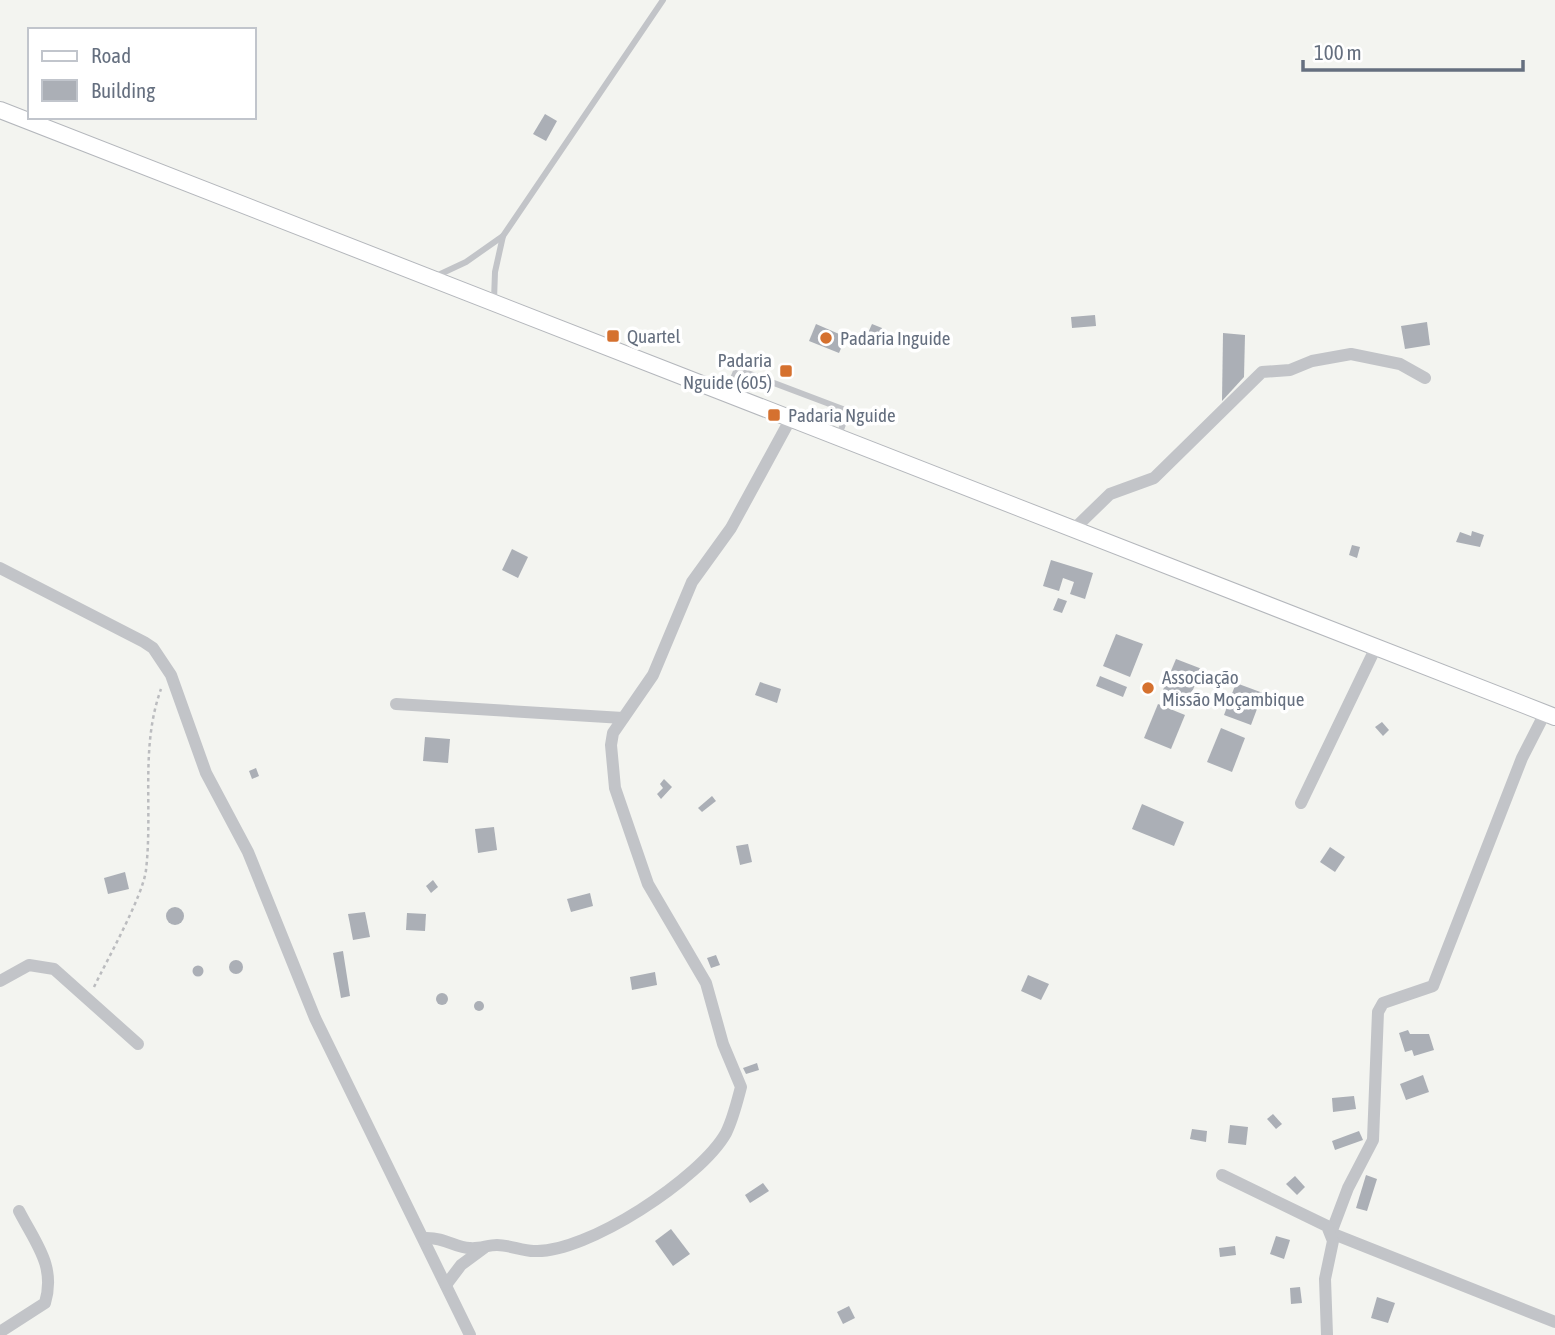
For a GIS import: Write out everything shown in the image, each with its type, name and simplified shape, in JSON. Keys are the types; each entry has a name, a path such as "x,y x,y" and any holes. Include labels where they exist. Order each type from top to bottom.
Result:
{"street":[{"path":"0,110 1550,715 1522,758 1433,986 1383,1003 1378,1012 1373,1140 1348,1188 1331,1233 1325,1279 1328,1335"},
{"path":"1074,529 1110,494 1154,478 1262,372 1290,370 1312,361 1351,354 1400,364 1425,378"},
{"path":"424,1238 440,1237 471,1248 487,1246 533,1251 558,1249 627,1217 690,1175 726,1133 741,1087 723,1044 706,983 654,898 615,788 611,745 613,733 653,675 692,582 731,528 791,418"},
{"path":"0,568 144,642 153,648 171,675 202,762 248,852 315,1018 470,1335"},
{"path":"1301,803 1376,647"},
{"path":"396,704 623,718"},
{"path":"0,982 29,965 54,969 138,1044"},
{"path":"1222,1175 1327,1226 1331,1233 1555,1322"},
{"path":"0,1332 45,1303 50,1287 49,1271 19,1211"},
{"path":"446,1285 461,1265 487,1246"}],"lane":[{"path":"432,278 466,262 503,236 663,0"},
{"path":"494,302 495,272 503,236"},
{"path":"727,393 737,369 848,411 838,436"}],"path":[{"path":"89,998 146,873 151,728 161,688 171,675"}],"building":[{"path":"545,114 557,121 546,141 533,134"},
{"path":"1095,315 1096,326 1072,328 1071,317"},
{"path":"1427,322 1430,345 1405,349 1401,326"},
{"path":"816,324 846,337 839,353 809,341"},
{"path":"872,324 882,328 878,339 867,335"},
{"path":"1223,333 1245,335 1244,377 1222,401"},
{"path":"1472,531 1484,535 1480,547 1456,542 1460,532 1471,536"},
{"path":"1352,545 1360,547 1357,558 1349,555"},
{"path":"512,549 528,557 518,578 502,570"},
{"path":"1051,560 1093,573 1085,599 1070,594 1074,582 1063,578 1059,591 1043,586"},
{"path":"1058,598 1067,601 1062,613 1053,610"},
{"path":"1116,634 1143,644 1130,677 1103,666"},
{"path":"1176,659 1202,669 1188,701 1163,690"},
{"path":"1100,676 1127,687 1123,697 1096,686"},
{"path":"760,682 781,689 777,703 755,695"},
{"path":"1236,683 1263,693 1251,725 1224,715"},
{"path":"1158,704 1185,715 1171,749 1144,738"},
{"path":"1382,722 1389,730 1383,736 1375,727"},
{"path":"1221,728 1245,738 1232,772 1207,762"},
{"path":"425,737 450,739 448,763 423,761"},
{"path":"256,768 259,776 252,779 249,771"},
{"path":"664,779 672,787 661,799 657,794 663,788 660,784"},
{"path":"712,796 716,801 702,812 698,808"},
{"path":"1142,804 1184,822 1174,846 1132,829"},
{"path":"494,827 497,850 478,853 475,829"},
{"path":"748,844 752,862 740,865 736,846"},
{"path":"1330,847 1345,857 1335,872 1320,862"},
{"path":"125,872 129,889 108,894 104,878"},
{"path":"433,880 438,887 431,893 426,886"},
{"path":"590,893 593,906 571,912 567,899"},
{"path":"175,907 181,910 184,916 181,922 175,925 169,922 166,916 169,910"},
{"path":"365,912 370,937 353,940 348,914"},
{"path":"407,913 426,914 425,931 406,930"},
{"path":"343,951 350,996 341,998 333,953"},
{"path":"716,955 720,965 711,968 707,958"},
{"path":"233,960 239,960 243,967 239,974 233,974 229,970 229,964"},
{"path":"198,965 204,971 198,977 192,971"},
{"path":"655,972 657,985 632,990 630,977"},
{"path":"1028,975 1049,984 1041,1000 1021,991"},
{"path":"442,993 448,999 442,1005 436,999"},
{"path":"479,1001 483,1002 483,1010 479,1011 475,1010 474,1006 475,1002"},
{"path":"1408,1030 1410,1034 1429,1034 1434,1050 1414,1056 1412,1050 1405,1052 1399,1033"},
{"path":"757,1063 759,1070 746,1074 743,1068"},
{"path":"1423,1075 1429,1092 1406,1100 1400,1084"},
{"path":"1354,1096 1356,1109 1333,1112 1332,1098"},
{"path":"1273,1114 1282,1124 1276,1129 1267,1119"},
{"path":"1230,1125 1248,1127 1246,1145 1228,1143"},
{"path":"1192,1129 1207,1131 1206,1142 1190,1139"},
{"path":"1359,1131 1363,1140 1335,1150 1332,1141"},
{"path":"1366,1175 1377,1179 1367,1211 1356,1208"},
{"path":"1295,1176 1305,1187 1297,1195 1286,1184"},
{"path":"763,1183 769,1191 750,1203 745,1195"},
{"path":"671,1229 690,1254 673,1266 655,1241"},
{"path":"1276,1236 1290,1240 1284,1259 1270,1254"},
{"path":"1235,1246 1236,1255 1220,1257 1219,1248"},
{"path":"1300,1287 1302,1303 1291,1304 1290,1288"},
{"path":"1377,1297 1395,1303 1388,1323 1371,1318"},
{"path":"849,1306 855,1318 843,1324 837,1312"}],"place":[{"name":"Quartel","path":"613,336"},
{"name":"Padaria Inguide","path":"826,338"},
{"name":"Padaria Nguide (605)","path":"786,371"},
{"name":"Padaria Nguide","path":"774,415"},
{"name":"Associação Missão Moçambique","path":"1148,688"}]}
